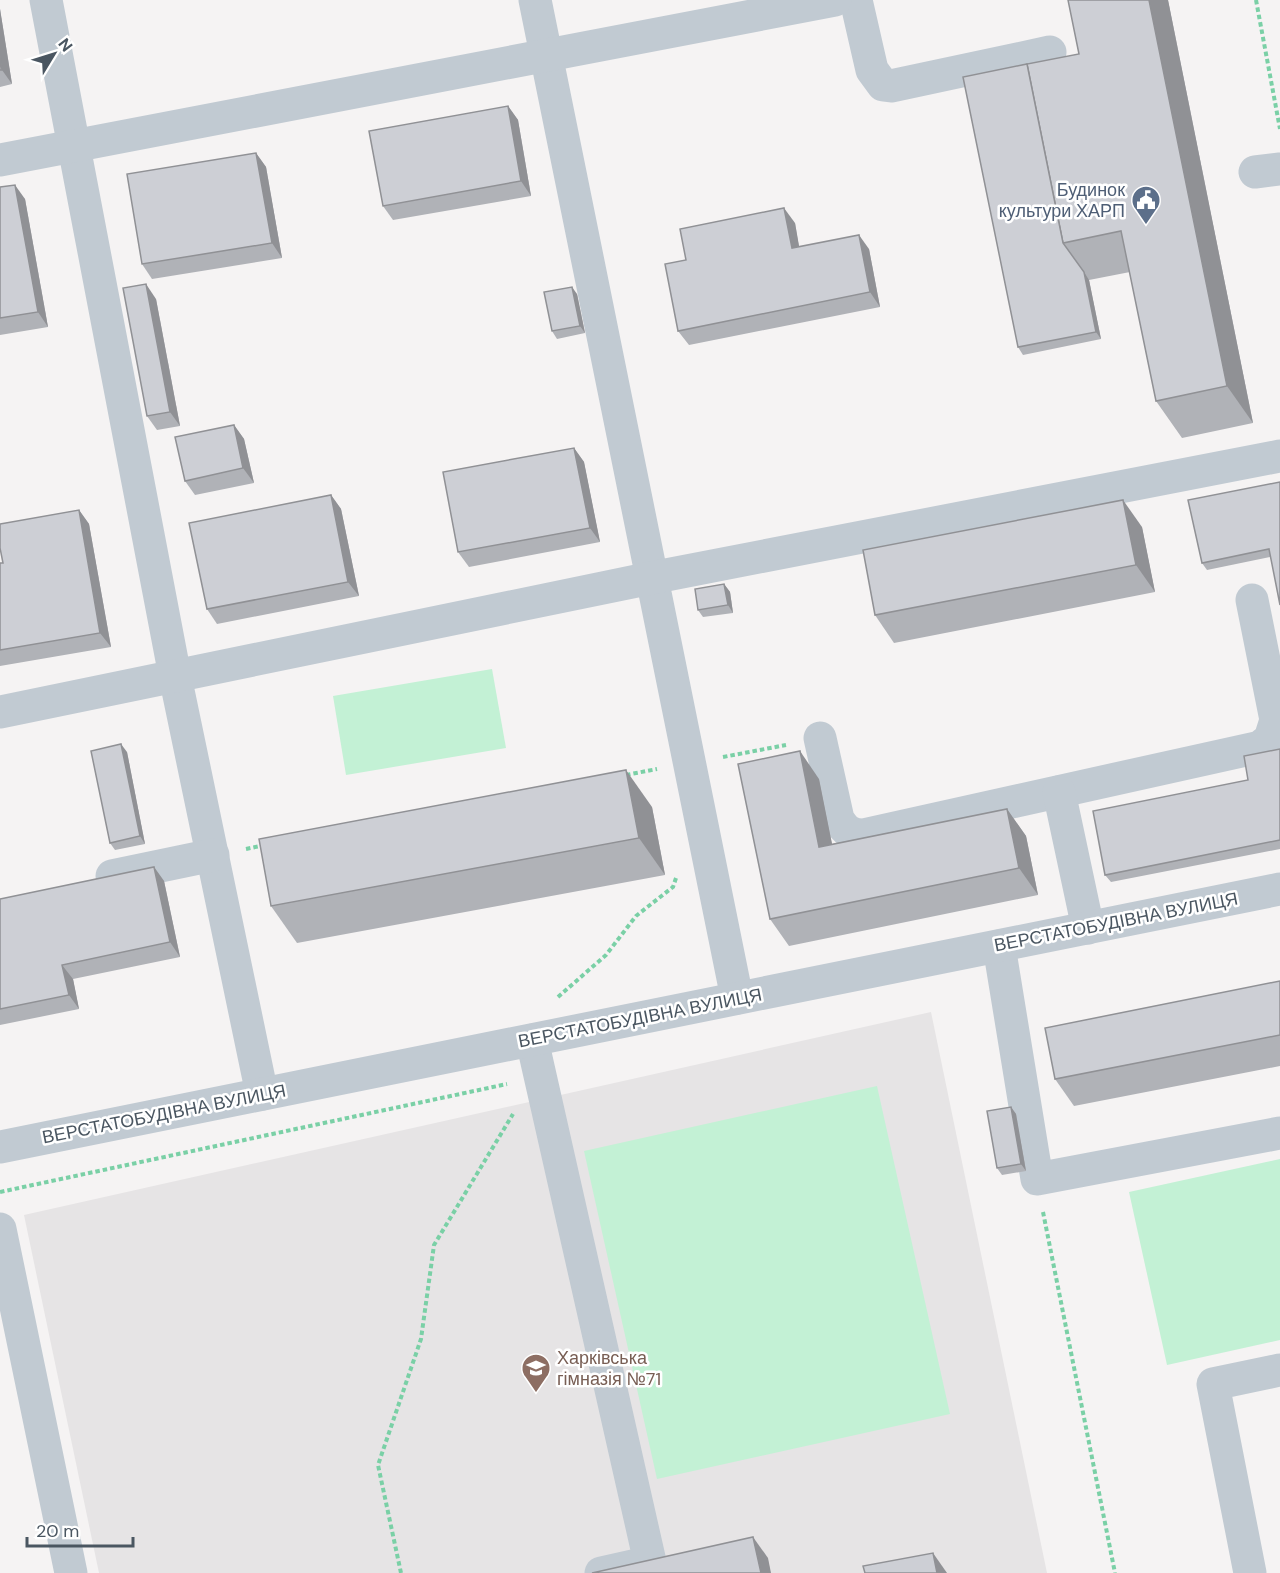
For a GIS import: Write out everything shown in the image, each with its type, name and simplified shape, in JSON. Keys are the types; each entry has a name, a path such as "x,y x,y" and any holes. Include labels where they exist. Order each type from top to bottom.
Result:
{"street":[{"path":"45,0 175,676 262,1094"},
{"path":"536,0 737,998"},
{"path":"0,160 835,0"},
{"path":"856,0 872,70 883,85 891,86 1050,52"},
{"path":"0,712 661,576 1280,456"},
{"path":"820,738 838,819 845,830 854,835 863,835 1260,747 1270,739 1276,720 1252,600"},
{"path":"1059,792 1088,928"},
{"path":"78,883 213,855"},
{"name":"ВЕРСТАТОБУДІВНА ВУЛИЦЯ","path":"0,1147 1280,889"},
{"path":"999,946 1037,1179 1280,1133"},
{"path":"532,1040 650,1562 601,1573"},
{"path":"0,1229 71,1573"},
{"path":"1251,1573 1214,1384 1280,1370"}],"path":[{"path":"1256,0 1280,129"},
{"path":"721,757 820,738"},
{"path":"618,777 664,768"},
{"path":"213,855 271,844"},
{"path":"532,1040 540,1014 606,955 636,916 673,887 676,876"},
{"path":"401,1573 378,1465 421,1340 435,1245 520,1102 540,1077"},
{"path":"1037,1179 1115,1573"}],"shaded area":[{"name":"Харківська гімназія №71","path":"931,1012 1047,1573 99,1573 24,1215"}],"green space":[{"path":"492,669 506,748 346,775 333,696"},
{"path":"877,1086 950,1414 657,1479 584,1151"},
{"path":"1280,1159 1280,1340 1167,1365 1129,1192"}],"building":[{"name":"Будинок культури ХАРП","path":"1068,0 1149,0 1227,386 1156,401 1121,231 1063,243 1027,64 1079,54"},
{"path":"1027,64 1063,243 1084,272 1096,332 1018,347 963,77"},
{"path":"508,106 521,181 383,206 369,131"},
{"path":"256,153 272,243 142,264 127,174"},
{"path":"15,185 38,312 0,318 0,187"},
{"path":"784,208 792,248 859,235 870,292 678,331 665,264 686,260 680,229"},
{"path":"146,284 170,412 147,416 123,288"},
{"path":"572,287 580,326 552,331 544,292"},
{"path":"234,425 243,468 185,481 175,437"},
{"path":"574,448 590,528 458,552 443,472"},
{"path":"1280,482 1280,605 1269,549 1202,563 1188,500"},
{"path":"331,495 348,582 207,609 189,523"},
{"path":"1123,500 1136,565 875,615 863,550"},
{"path":"79,510 100,633 0,650 0,563 3,563 0,548 0,524"},
{"path":"724,584 728,605 698,610 695,589"},
{"path":"121,744 140,836 110,843 91,751"},
{"path":"1280,749 1280,840 1105,875 1093,811 1248,780 1244,756"},
{"path":"800,751 819,847 1007,809 1019,868 770,919 738,764"},
{"path":"626,770 639,838 271,906 259,839"},
{"path":"154,867 170,942 62,965 69,995 0,1009 0,899"},
{"path":"1280,981 1280,1035 1055,1079 1045,1028"},
{"path":"1011,1107 1021,1164 997,1168 987,1111"},
{"path":"753,1537 761,1573 592,1573"},
{"path":"933,1553 937,1573 865,1573 863,1566"}],"place":[{"name":"Будинок культури ХАРП","path":"1146,226"},
{"name":"Харківська гімназія №71","path":"536,1394"}]}
